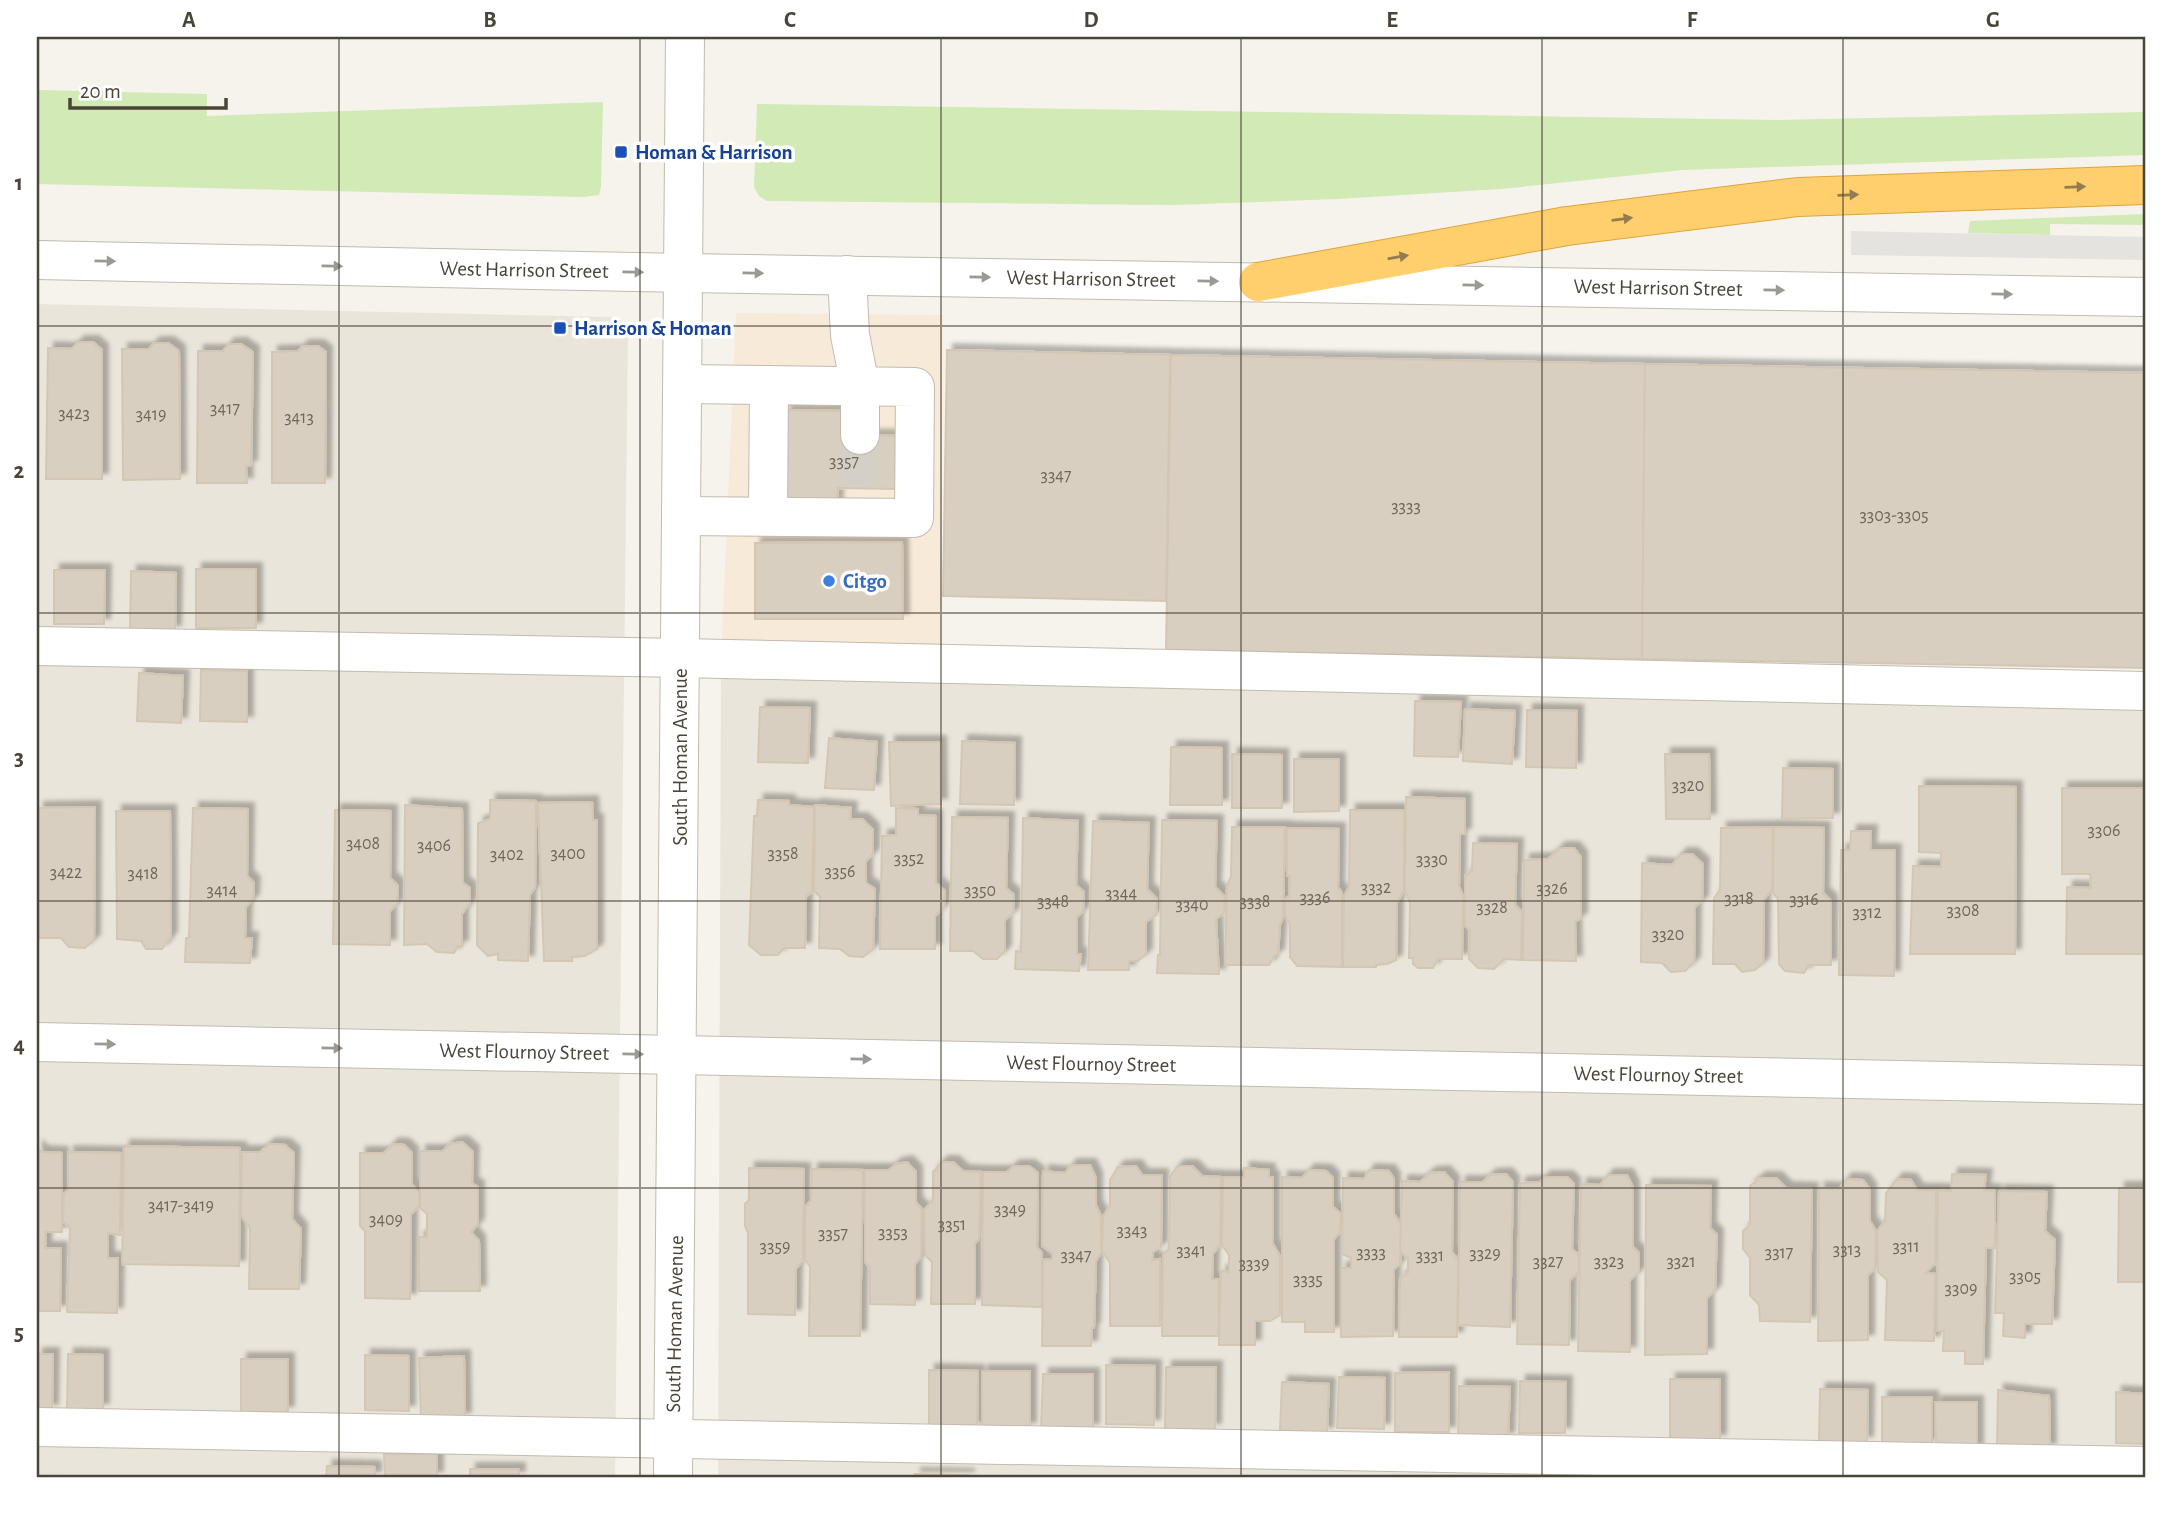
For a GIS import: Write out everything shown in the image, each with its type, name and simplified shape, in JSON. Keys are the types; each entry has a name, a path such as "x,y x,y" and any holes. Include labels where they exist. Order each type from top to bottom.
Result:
{"highway":[{"path":"1258,282 1567,226 1798,197 2145,185"}],"street":[{"name":"South Homan Avenue","path":"673,1459 685,37"},
{"name":"West Harrison Street","path":"37,260 2145,297"},
{"path":"847,275 850,335 860,386 860,435"},
{"path":"682,516 768,516 858,503 914,518 915,387 683,384"},
{"path":"768,516 769,385"},
{"path":"37,646 681,657 2145,691"},
{"name":"West Flournoy Street","path":"37,1042 2145,1085"},
{"path":"37,1427 673,1459 2145,1466"}],"shaded area":[{"path":"1851,231 2145,237 2145,260 1851,255"},
{"path":"37,304 610,317 623,321 628,330 615,1477 37,1477"},
{"name":"Citgo","path":"736,313 943,315 941,664 721,659"},
{"path":"721,659 2145,691 2145,1477 718,1477"}],"green space":[{"path":"37,90 207,94 207,116 603,102 601,187 599,195 583,197 37,184"},
{"path":"757,104 1778,120 2145,112 2145,155 1683,170 1501,189 1174,205 767,201 759,196 754,187"},
{"path":"2145,214 2145,225 2050,224 2050,235 1968,233 1970,221"}],"building":[{"path":"79,342 93,342 102,350 102,479 46,479 48,348 71,349"},
{"path":"154,343 168,343 179,351 180,479 123,480 122,349 149,349"},
{"path":"229,344 241,344 253,352 251,466 246,466 247,483 197,483 198,351 223,351"},
{"path":"303,346 318,346 326,352 325,483 272,483 272,352 298,351"},
{"path":"947,350 1170,355 1166,601 943,596"},
{"path":"1171,355 1645,364 1642,659 1166,650"},
{"path":"1645,364 2145,373 2145,668 1642,659"},
{"path":"785,410 841,411 841,435 904,436 902,489 838,488 836,512 783,511"},
{"name":"Citgo","path":"902,542 903,619 755,619 755,543"},
{"path":"196,569 256,569 256,628 196,628"},
{"path":"54,570 105,570 104,624 54,624"},
{"path":"131,571 176,573 175,631 130,630"},
{"path":"201,670 247,671 247,722 200,721"},
{"path":"139,673 183,676 181,723 137,721"},
{"path":"1415,701 1461,702 1458,757 1414,756"},
{"path":"760,707 810,708 808,763 758,762"},
{"path":"1465,709 1515,711 1512,764 1463,761"},
{"path":"1527,710 1577,711 1576,768 1526,767"},
{"path":"829,738 877,742 874,790 825,788"},
{"path":"962,741 1015,743 1014,805 960,804"},
{"path":"889,742 940,742 941,804 891,806"},
{"path":"1171,747 1222,748 1222,805 1170,805"},
{"path":"1232,754 1282,755 1282,808 1232,808"},
{"path":"1665,754 1709,754 1710,819 1666,819"},
{"path":"1294,759 1339,759 1339,811 1294,812"},
{"path":"1783,768 1833,769 1833,818 1782,819"},
{"path":"1919,786 2016,787 2015,954 1910,954 1913,866 1941,867 1941,853 1919,852"},
{"path":"2062,788 2145,788 2145,954 2066,954 2067,887 2091,888 2090,874 2062,874"},
{"path":"1406,797 1465,799 1465,834 1460,834 1459,886 1463,896 1462,959 1438,959 1433,968 1418,968 1413,964 1413,958 1409,958 1410,903 1405,891"},
{"path":"490,800 536,801 535,887 530,895 528,961 498,960 498,954 488,956 477,945 478,823 490,819"},
{"path":"758,800 789,801 789,805 814,807 812,892 806,897 805,948 784,948 778,955 761,955 749,945 754,816 757,816"},
{"path":"592,802 593,820 597,820 597,949 585,956 572,957 572,961 544,961 538,803"},
{"path":"405,805 462,809 463,883 470,888 470,903 462,914 462,946 458,946 454,953 437,952 427,944 404,945"},
{"path":"815,805 851,808 850,819 862,819 873,830 873,854 866,861 866,883 875,889 873,949 863,957 849,956 840,949 819,948 820,897 814,891"},
{"path":"95,807 94,940 85,948 69,947 61,938 38,938 38,808"},
{"path":"193,808 248,809 247,876 254,883 253,899 246,907 245,938 252,938 250,963 185,962 186,938 189,938"},
{"path":"896,808 918,809 918,815 936,816 936,883 945,891 944,907 935,916 935,949 880,949 882,836 896,835"},
{"path":"335,810 391,811 390,878 398,886 397,904 390,911 390,945 333,944"},
{"path":"1350,810 1404,810 1404,890 1397,903 1396,960 1376,967 1343,967 1344,896 1349,887"},
{"path":"116,811 170,811 171,937 162,949 146,949 141,941 117,939"},
{"path":"952,817 1008,818 1006,888 1014,895 1013,913 1005,920 1005,951 997,959 983,959 973,951 950,951"},
{"path":"1023,818 1078,821 1076,885 1084,892 1083,911 1077,917 1077,954 1081,954 1079,971 1015,969 1016,951 1021,952"},
{"path":"1162,820 1217,821 1215,887 1225,897 1224,913 1216,919 1219,974 1157,973 1160,955"},
{"path":"1093,821 1149,823 1147,889 1157,899 1156,915 1146,922 1146,954 1138,961 1129,961 1129,970 1088,970"},
{"path":"1232,827 1285,827 1283,918 1278,955 1275,955 1269,965 1225,965"},
{"path":"1773,827 1772,890 1764,899 1763,963 1755,970 1742,972 1735,964 1713,964 1714,898 1720,890 1721,828"},
{"path":"1774,827 1824,828 1823,893 1831,901 1831,965 1809,965 1804,973 1785,971 1779,964 1778,899 1773,893"},
{"path":"1287,828 1339,829 1338,887 1342,893 1342,967 1297,966 1290,957 1290,924 1285,916 1285,899 1289,896 1290,876 1287,876"},
{"path":"1851,831 1871,831 1870,850 1895,850 1894,976 1839,975 1841,850 1850,850"},
{"path":"1473,843 1517,844 1515,905 1522,912 1521,960 1504,959 1494,969 1478,968 1469,959 1470,930 1465,926 1465,876 1472,870"},
{"path":"1560,848 1574,848 1581,857 1581,918 1575,922 1576,961 1523,960 1524,860 1548,859"},
{"path":"1681,854 1692,854 1703,864 1702,901 1695,907 1694,962 1685,971 1671,972 1662,963 1641,962 1642,863 1672,865"},
{"path":"462,1142 473,1152 472,1183 478,1187 478,1224 471,1232 479,1241 480,1291 419,1291 419,1237 427,1237 427,1214 420,1208 420,1151 443,1151 450,1144"},
{"path":"270,1144 285,1145 294,1153 292,1219 301,1229 299,1289 249,1289 250,1228 241,1216 242,1152 260,1152"},
{"path":"393,1144 404,1145 412,1153 412,1184 419,1193 419,1206 411,1214 410,1299 365,1298 365,1231 360,1226 360,1153 384,1153"},
{"path":"124,1146 240,1148 239,1266 122,1264"},
{"path":"37,1147 42,1152 62,1153 62,1232 46,1232 45,1248 61,1248 60,1311 37,1311"},
{"path":"68,1152 121,1153 120,1235 108,1233 108,1258 118,1258 117,1313 67,1312 70,1228 63,1221 64,1194 68,1190"},
{"path":"907,1162 916,1172 916,1202 922,1209 921,1257 915,1264 915,1305 870,1304 870,1267 865,1262 865,1170 889,1170 896,1164"},
{"path":"942,1162 953,1162 963,1171 981,1172 979,1239 975,1243 975,1304 931,1304 932,1262 925,1255 924,1210 933,1200 933,1172"},
{"path":"1071,1165 1090,1165 1096,1178 1096,1205 1101,1216 1101,1253 1096,1261 1094,1328 1091,1346 1042,1346 1043,1260 1052,1259 1052,1253 1042,1246 1043,1171 1065,1173"},
{"path":"1014,1166 1029,1166 1038,1173 1037,1247 1042,1253 1042,1307 982,1305 983,1172 1007,1172"},
{"path":"1136,1166 1142,1175 1162,1175 1161,1247 1153,1252 1152,1260 1160,1259 1160,1326 1110,1326 1110,1263 1102,1251 1103,1216 1110,1206 1110,1180 1118,1167"},
{"path":"1178,1166 1192,1166 1202,1176 1221,1177 1220,1245 1213,1254 1212,1279 1219,1279 1218,1336 1162,1336 1163,1255 1169,1249 1170,1176"},
{"path":"749,1168 804,1169 803,1260 796,1269 795,1315 748,1314 748,1233 745,1226 745,1204 749,1200"},
{"path":"1244,1168 1269,1170 1269,1177 1273,1177 1273,1244 1280,1256 1280,1315 1270,1321 1255,1321 1255,1345 1219,1345 1221,1271 1229,1272 1229,1255 1222,1245 1223,1177 1244,1177"},
{"path":"812,1169 863,1170 860,1336 809,1336 810,1266 805,1260 805,1207 811,1200"},
{"path":"1309,1170 1326,1171 1333,1178 1333,1207 1341,1214 1340,1232 1334,1239 1334,1332 1305,1332 1305,1322 1282,1322 1282,1177 1302,1178"},
{"path":"1369,1170 1389,1171 1394,1179 1394,1214 1402,1226 1400,1264 1394,1269 1393,1336 1341,1337 1341,1268 1351,1268 1351,1258 1342,1254 1343,1178 1364,1179"},
{"path":"1444,1172 1453,1182 1452,1252 1458,1259 1457,1337 1399,1337 1400,1278 1408,1273 1408,1259 1400,1251 1402,1181 1420,1182 1430,1173"},
{"path":"1506,1174 1513,1182 1510,1327 1458,1325 1460,1182 1483,1182 1490,1175"},
{"path":"1952,1174 1986,1175 1984,1190 1995,1191 1995,1248 1986,1248 1983,1364 1965,1364 1965,1351 1943,1351 1944,1331 1937,1331 1938,1190 1951,1191"},
{"path":"1608,1175 1627,1175 1633,1187 1633,1247 1639,1253 1639,1272 1630,1280 1630,1352 1578,1351 1581,1184 1600,1185"},
{"path":"1545,1177 1567,1177 1574,1184 1572,1249 1578,1254 1579,1271 1570,1280 1569,1345 1517,1344 1520,1183 1540,1182"},
{"path":"1760,1178 1776,1178 1786,1188 1812,1189 1810,1322 1760,1321 1759,1305 1750,1295 1750,1258 1743,1249 1743,1231 1750,1225 1750,1186"},
{"path":"1846,1179 1863,1180 1870,1189 1870,1221 1876,1231 1875,1269 1868,1275 1868,1340 1818,1341 1819,1188 1839,1189"},
{"path":"1897,1179 1911,1180 1917,1190 1936,1190 1935,1263 1926,1273 1935,1274 1934,1341 1885,1340 1887,1280 1878,1272 1877,1231 1885,1221 1886,1193"},
{"path":"1646,1185 1711,1186 1710,1228 1717,1235 1715,1290 1707,1298 1707,1354 1645,1355"},
{"path":"2119,1188 2145,1188 2145,1282 2118,1282"},
{"path":"1999,1191 2047,1192 2045,1231 2055,1240 2052,1324 2025,1324 2025,1338 2003,1336 2004,1313 1995,1313"},
{"path":"37,1354 53,1354 52,1410 37,1409"},
{"path":"68,1354 103,1355 103,1409 67,1410"},
{"path":"365,1355 409,1356 409,1411 365,1410"},
{"path":"464,1356 465,1418 421,1419 419,1358"},
{"path":"241,1359 288,1359 288,1412 241,1412"},
{"path":"1106,1365 1155,1366 1154,1425 1106,1424"},
{"path":"1166,1367 1216,1367 1215,1429 1165,1429"},
{"path":"929,1370 978,1371 977,1428 929,1427"},
{"path":"982,1371 1030,1371 1030,1428 982,1428"},
{"path":"1449,1372 1449,1432 1395,1432 1395,1373"},
{"path":"1043,1374 1093,1374 1093,1429 1041,1428"},
{"path":"1339,1377 1385,1378 1384,1429 1337,1428"},
{"path":"1670,1379 1720,1379 1720,1440 1670,1439"},
{"path":"1520,1381 1566,1382 1565,1433 1519,1433"},
{"path":"1282,1382 1329,1384 1327,1433 1280,1430"},
{"path":"1459,1386 1510,1387 1508,1438 1458,1438"},
{"path":"1820,1389 1868,1390 1867,1442 1819,1442"},
{"path":"1998,1390 2049,1396 2050,1449 1997,1448"},
{"path":"2116,1392 2145,1394 2145,1444 2116,1443"},
{"path":"1882,1397 1932,1397 1932,1445 1882,1445"},
{"path":"1935,1402 1977,1402 1977,1450 1936,1450"},
{"path":"384,1454 437,1454 437,1477 385,1477"},
{"path":"327,1466 375,1467 375,1477 326,1477"},
{"path":"470,1469 519,1469 519,1477 470,1477"},
{"path":"915,1474 968,1475 968,1477 915,1477"}],"tunnel":[{"path":"858,487 860,435"}],"place":[{"name":"Homan & Harrison","path":"621,152"},
{"name":"Harrison & Homan","path":"560,328"},
{"name":"Citgo","path":"829,581"}]}
